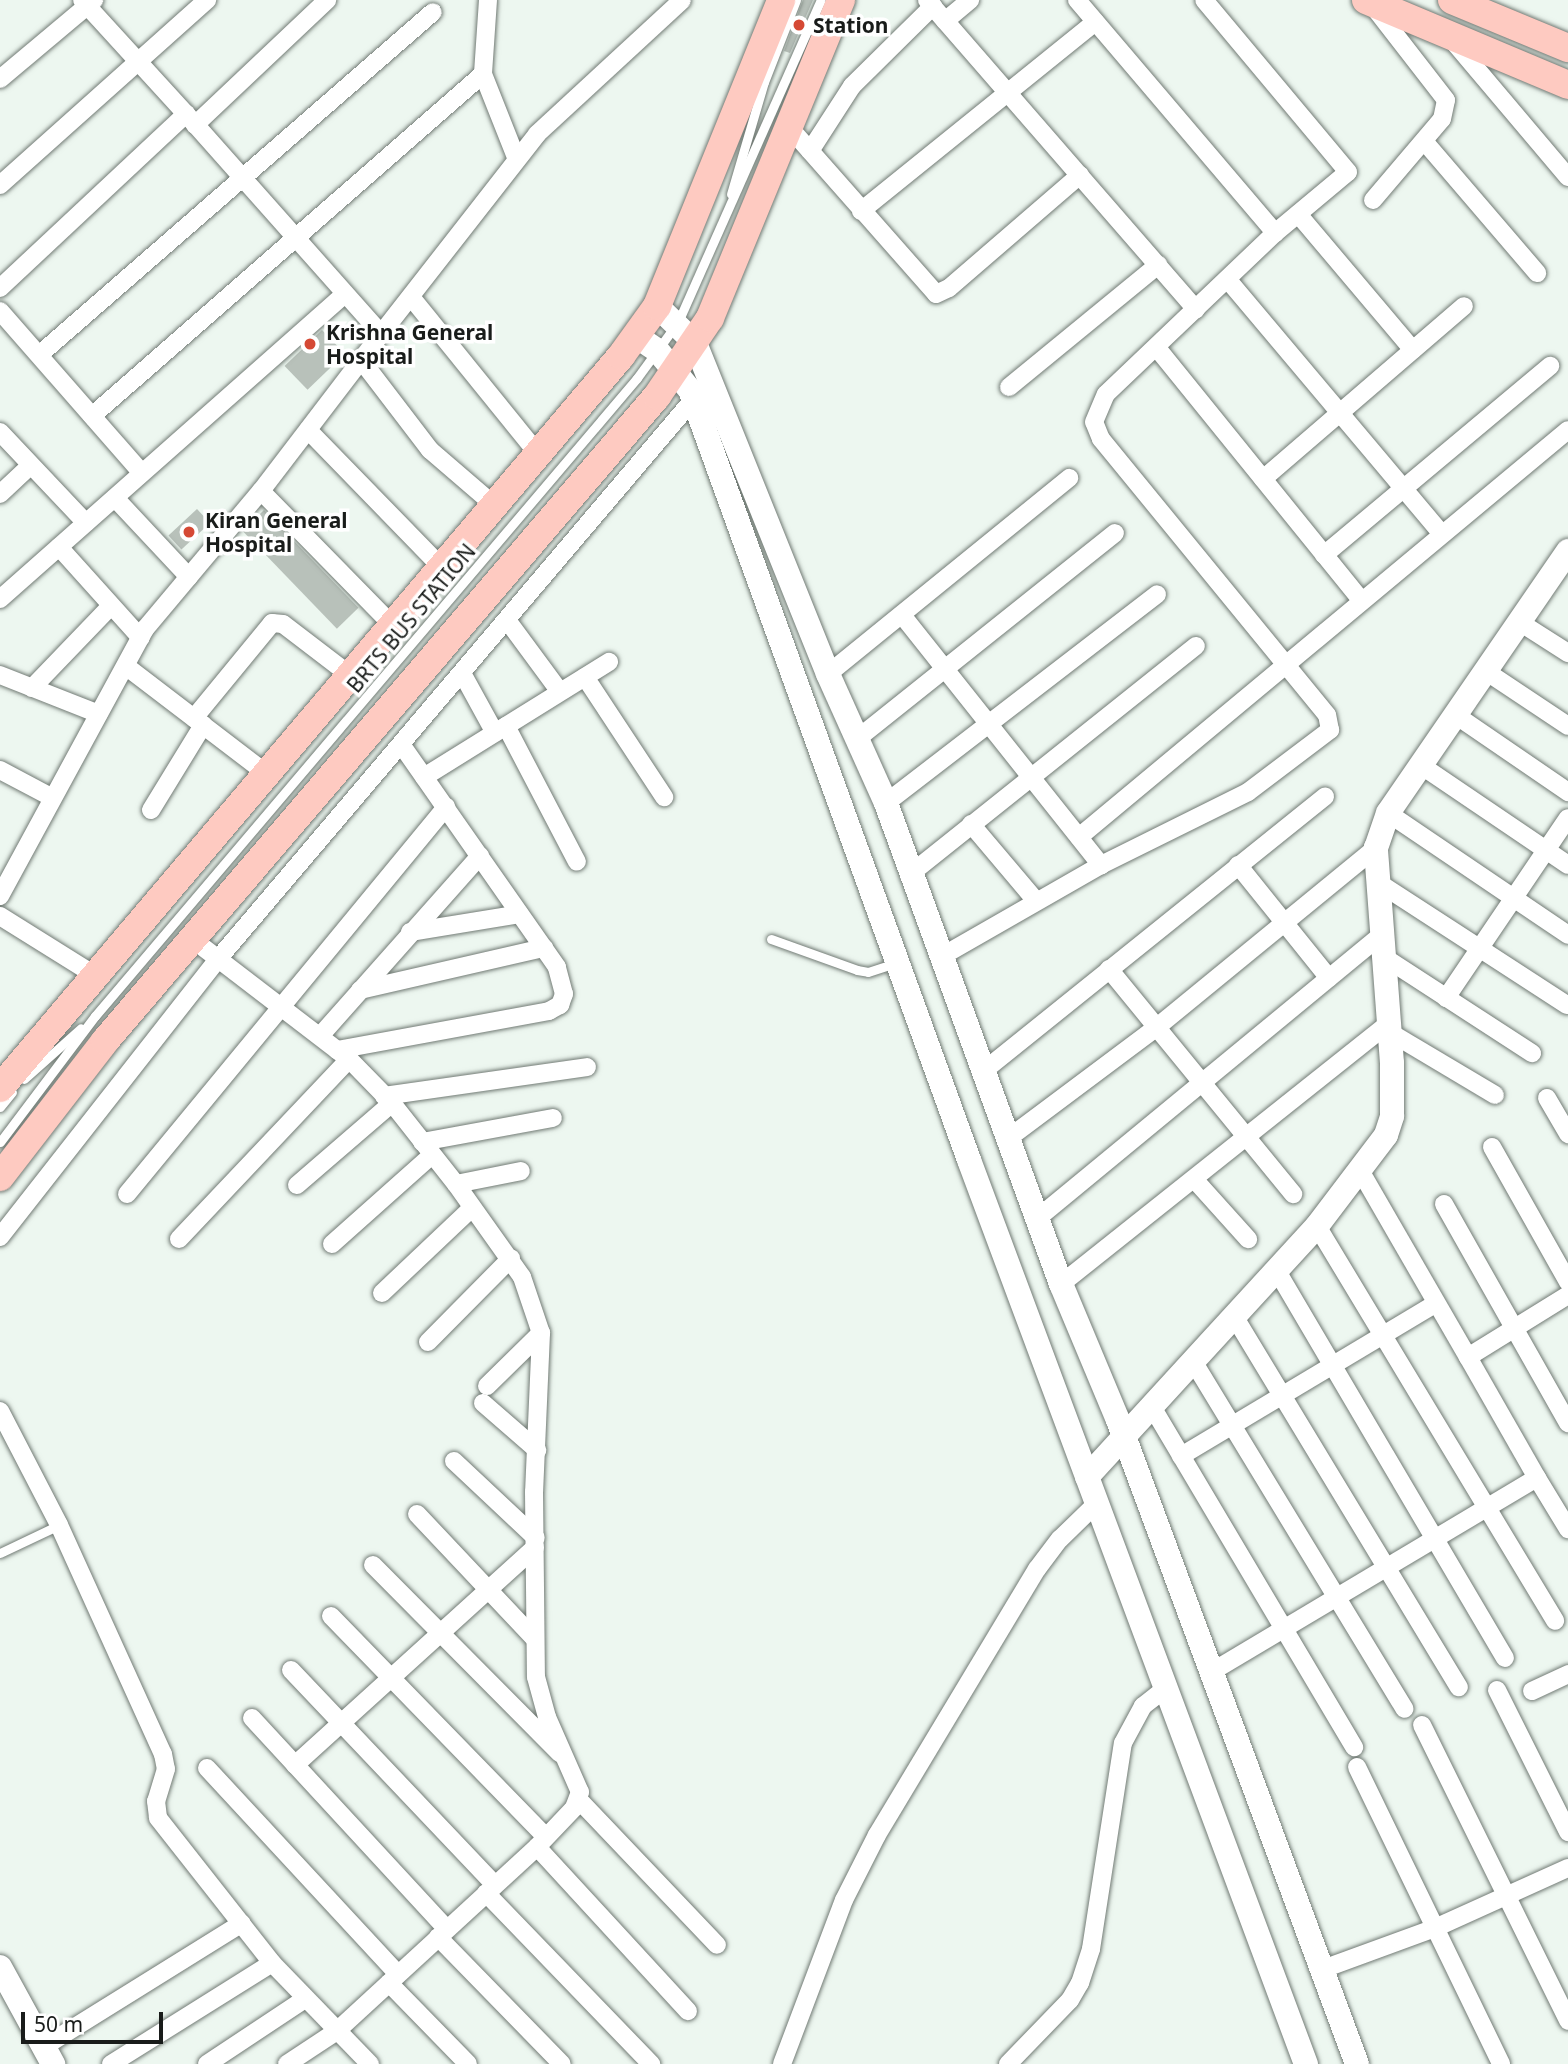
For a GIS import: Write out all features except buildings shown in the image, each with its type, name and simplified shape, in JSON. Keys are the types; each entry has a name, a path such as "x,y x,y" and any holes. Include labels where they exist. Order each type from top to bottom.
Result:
{"main road":[{"path":"0,1177 105,1041 195,941 677,324 781,0"},
{"path":"0,1088 538,454 656,352 677,324 710,318 841,0"},
{"path":"1452,0 1568,48"},
{"path":"1367,1 1568,85"}],"street":[{"path":"0,185 207,0"},
{"path":"0,288 327,0"},
{"path":"945,21 970,0"},
{"path":"1077,0 1275,233"},
{"path":"944,954 1101,865 1248,792 1327,734 1327,715 1283,666 1096,431 1095,411 1106,394 1275,233 1344,177 1347,167 1204,0"},
{"path":"1367,1 1446,100 1442,118 1373,200"},
{"path":"0,79 88,2 381,334"},
{"path":"0,896 7,870 127,667 141,638 261,491 537,134 675,2"},
{"path":"810,151 852,86 930,3 1196,309"},
{"path":"484,5 483,74 517,160"},
{"path":"39,355 433,12"},
{"path":"862,211 1095,22"},
{"path":"1448,35 1568,177"},
{"path":"92,416 294,236 483,74"},
{"path":"789,127 929,290 942,294 1080,175"},
{"path":"1423,141 1537,272"},
{"path":"1298,214 1413,349"},
{"path":"1009,387 1158,265"},
{"path":"1228,280 1441,533"},
{"path":"0,599 345,294"},
{"path":"411,297 538,454"},
{"path":"1263,480 1464,306"},
{"path":"0,311 142,473"},
{"path":"677,324 709,375 828,674 886,803 909,875 944,954 986,1069 1061,1284 1121,1429 1213,1671 1357,2064"},
{"path":"1157,348 1361,600"},
{"path":"656,352 695,401 1057,1399 1247,1894 1306,2064"},
{"path":"362,361 423,443 494,505"},
{"path":"1324,555 1550,366"},
{"path":"0,1237 218,959 695,401 709,375"},
{"path":"308,430 442,568"},
{"path":"1079,837 1568,430"},
{"path":"0,432 86,523"},
{"path":"0,494 31,465"},
{"path":"828,674 1069,478"},
{"path":"261,491 393,626"},
{"path":"115,498 189,577"},
{"path":"857,739 947,671 1115,533"},
{"path":"59,547 141,638"},
{"path":"1083,1467 1121,1429 1151,1405 1277,1271 1361,1172 1390,1126 1392,1063 1387,959 1376,848 1388,813 1521,622 1564,567"},
{"path":"886,803 991,726 1157,594"},
{"path":"32,688 111,606"},
{"path":"902,615 1101,865"},
{"path":"508,620 560,692"},
{"path":"1521,622 1568,653"},
{"path":"151,810 199,722 272,623 283,624 351,676"},
{"path":"909,875 1196,646"},
{"path":"425,777 609,662"},
{"path":"127,667 267,774"},
{"path":"1488,672 1568,726"},
{"path":"462,673 501,729 577,862"},
{"path":"0,675 99,715"},
{"path":"585,677 664,797"},
{"path":"1457,716 1568,792"},
{"path":"179,1239 343,1054 549,1012 560,1005 564,994 557,967 401,744"},
{"path":"1422,766 1568,865"},
{"path":"0,770 51,797"},
{"path":"986,1069 1325,796"},
{"path":"127,1194 446,807"},
{"path":"1388,813 1568,935"},
{"path":"1446,998 1568,818"},
{"path":"971,824 1036,901"},
{"path":"1010,1137 1157,1027 1376,848"},
{"path":"320,1037 410,932 480,856"},
{"path":"1238,865 1329,978"},
{"path":"1380,883 1567,1005"},
{"path":"410,932 520,914"},
{"path":"0,916 96,976"},
{"path":"1039,1217 1383,933"},
{"path":"195,941 343,1054 388,1100 511,1258 541,1333 535,1543 537,1688 578,1784 579,1800 717,1945"},
{"path":"360,990 544,948"},
{"path":"1387,959 1532,1053"},
{"path":"1109,968 1293,1194"},
{"path":"1390,1028 1494,1095"},
{"path":"1061,1284 1246,1137 1390,1028"},
{"path":"297,1185 388,1100 587,1067"},
{"path":"1546,1098 1568,1134"},
{"path":"332,1244 427,1149 553,1118"},
{"path":"1492,1147 1568,1282"},
{"path":"456,1184 521,1171"},
{"path":"1361,1172 1435,1304 1568,1529"},
{"path":"1194,1179 1248,1239"},
{"path":"1444,1204 1568,1423"},
{"path":"382,1293 472,1208"},
{"path":"1317,1226 1385,1334 1555,1621"},
{"path":"428,1342 511,1258"},
{"path":"1277,1271 1505,1658"},
{"path":"1468,1357 1568,1295"},
{"path":"1181,1456 1435,1304"},
{"path":"1234,1316 1459,1687"},
{"path":"537,1450 485,1394 541,1333"},
{"path":"1194,1361 1405,1709"},
{"path":"1151,1405 1354,1747"},
{"path":"0,1411 59,1525 163,1754 166,1769 156,1801 158,1818 272,1963 370,2064"},
{"path":"454,1461 535,1543"},
{"path":"1213,1671 1537,1478"},
{"path":"782,2064 844,1900 877,1835 1037,1569 1059,1539 1096,1504"},
{"path":"417,1514 535,1639"},
{"path":"295,1765 535,1543"},
{"path":"373,1565 568,1762"},
{"path":"331,1616 541,1842 688,2011"},
{"path":"291,1670 343,1722 490,1889 651,2064"},
{"path":"1532,1691 1568,1674"},
{"path":"1008,2064 1070,2000 1080,1983 1091,1949 1123,1743 1143,1706 1166,1688"},
{"path":"1497,1690 1568,1832"},
{"path":"252,1718 562,2064"},
{"path":"1422,1725 1568,2021"},
{"path":"1357,1766 1501,2064"},
{"path":"206,1768 468,2064"},
{"path":"287,2064 337,2031 541,1842 579,1800"},
{"path":"1323,1969 1435,1928 1568,1868"},
{"path":"0,1967 48,2055 242,1923"},
{"path":"111,2064 272,1963"},
{"path":"206,2064 305,1999"}],"lane":[{"path":"723,223 764,82 796,0"},
{"path":"677,324 821,0"},
{"name":"BRTS BUS STATION","path":"95,1016 656,352"},
{"path":"771,939 868,972 898,963"},
{"path":"0,1107 19,1083 95,1016"},
{"path":"0,1142 95,1016"},
{"path":"0,1553 59,1525"}],"place":[{"name":"Station","path":"799,25"},
{"name":"Krishna General Hospital","path":"310,344"},
{"name":"Kiran General Hospital","path":"189,532"}]}
